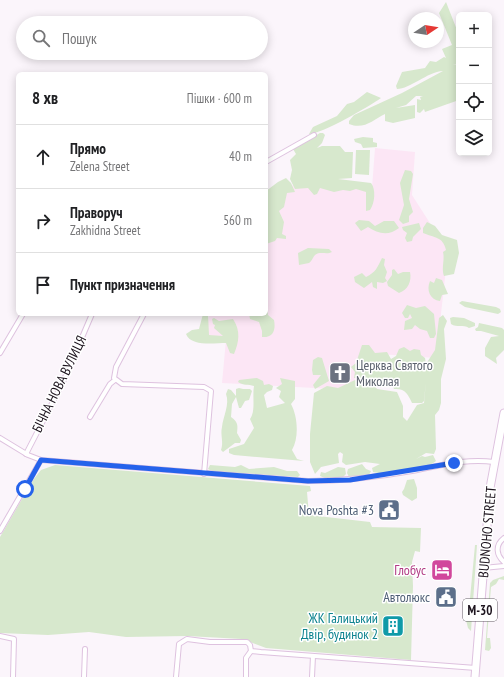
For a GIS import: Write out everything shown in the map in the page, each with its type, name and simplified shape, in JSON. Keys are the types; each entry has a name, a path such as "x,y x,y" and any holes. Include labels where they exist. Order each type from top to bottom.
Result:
{"highway":[{"name":"BUDNOHO STREET","path":"475,677 483,568 494,462 504,413"}],"street":[{"path":"268,161 314,135"},
{"path":"0,353 22,316"},
{"name":"БІЧНА НОВА ВУЛИЦЯ","path":"26,454 63,382 91,316"},
{"path":"115,380 114,374 116,367 143,316"},
{"path":"90,417 110,384 115,380"},
{"path":"115,380 122,384 204,388 211,391 204,474"},
{"path":"0,438 26,454 41,460 308,481 395,474 471,460 494,462"},
{"path":"0,531 41,460"},
{"path":"504,538 498,544 500,558 504,562"},
{"path":"483,568 504,566"},
{"path":"0,636 14,639 13,677"},
{"path":"176,677 179,644 187,639 210,642 247,642 250,645 251,651 246,658 246,677"},
{"path":"84,677 85,649"},
{"path":"251,651 476,668"},
{"path":"312,677 313,656"}],"shaded area":[{"path":"375,148 415,152 412,195 435,231 447,239 445,278 436,358 365,353 352,390 222,383 226,340 206,337 209,316 268,316 268,200 288,186 310,183 372,188"}],"green space":[{"path":"446,2 456,27 456,64 453,65 456,64 456,101 425,112 424,109 420,113 417,112 417,99 421,100 420,97 423,96 416,96 406,105 396,108 415,105 415,118 393,123 385,121 385,114 364,125 354,126 349,124 349,121 354,115 402,93 443,71 431,74 407,86 397,89 396,86 402,72 425,68 430,61 436,62 444,57 446,58 442,49 452,45 444,25 444,12 440,12"},
{"path":"367,92 381,98 334,125 309,134 313,127 337,116 347,104 354,102"},
{"path":"320,133 325,135 322,143 317,148 322,146 340,146 345,152 353,152 352,178 338,179 371,183 374,189 374,196 373,204 370,210 366,211 366,192 356,189 334,192 320,188 317,194 314,195 308,188 295,189 290,179 292,170 290,160 296,154 293,149"},
{"path":"363,137 373,138 373,142 377,143 377,147 363,148 361,144 355,142 354,139"},
{"path":"356,150 370,150 369,175 355,174"},
{"path":"405,170 411,171 413,174 409,199 413,212 409,216 409,222 403,224 399,220 404,205 400,183"},
{"path":"286,178 291,183 295,192 287,193 284,207 279,211 284,222 282,234 286,236 286,239 277,238 275,241 268,243 268,190"},
{"path":"359,220 369,221 375,226 384,221 394,221 399,228 395,231 387,233 380,233 368,227 361,231 355,223"},
{"path":"427,222 435,226 442,235 457,240 459,253 454,274 444,276 443,252 446,250 445,245 438,238 423,233 423,228"},
{"path":"419,223 421,229 413,237 412,241 407,242 405,238 407,233 402,227"},
{"path":"308,248 329,249 332,252 317,254 309,263 299,265 298,253"},
{"path":"382,258 385,259 384,265 387,272 385,278 387,281 383,283 377,282 377,289 373,287 372,282 364,288 355,282 354,277 362,273 366,277 372,273"},
{"path":"394,269 398,274 410,272 409,285 405,290 399,293 388,286 387,282 392,275 392,270"},
{"path":"436,278 442,280 448,294 442,295 440,301 431,297 428,288 430,281 434,283"},
{"path":"462,301 496,307 500,309 501,312 498,314 465,307 459,303"},
{"path":"407,305 416,308 425,306 434,314 436,334 434,338 430,338 427,331 420,329 415,325 412,329 404,330 405,321 412,318 410,314 408,318 405,318 402,313"},
{"path":"268,315 274,320 275,327 273,333 269,336 262,337 259,322 250,319 249,316"},
{"path":"443,315 447,321 444,329 446,359 441,379 441,403 439,410 435,415 436,449 434,454 426,453 416,459 422,456 425,457 433,455 436,461 426,468 421,467 401,472 393,471 383,474 373,472 372,468 380,464 365,462 346,465 342,462 343,454 340,452 338,454 339,463 321,467 315,474 310,462 310,434 314,393 327,386 338,388 355,380 366,385 373,383 377,389 397,392 403,406 403,417 407,421 417,405 424,403 426,381 424,401 422,403 412,403 406,392 394,389 391,383 387,383 384,378 379,382 362,378 354,378 355,372 351,367 356,363 362,345 369,345 375,353 387,352 391,359 396,356 399,349 404,347 410,351 414,349 420,350 421,355 425,358 426,364 435,350 439,318"},
{"path":"202,316 208,316 209,335 223,336 214,328 215,325 213,324 212,319 214,318 219,321 233,319 236,323 238,332 237,345 234,354 230,353 226,343 198,343 189,338 186,334 192,330 199,329"},
{"path":"450,318 464,318 475,323 475,326 469,328 453,325 451,324"},
{"path":"479,323 502,328 504,330 504,350 496,358 497,364 485,356 485,348 491,337 499,336 476,331 475,329 478,327"},
{"path":"318,357 322,358 329,381 315,389 313,385 321,375 313,375 312,370 313,360"},
{"path":"257,378 263,381 264,385 269,384 273,386 272,390 264,395 267,408 285,403 279,397 281,391 276,388 282,384 280,378 295,381 295,399 291,404 295,415 297,434 292,450 297,459 304,461 234,455 229,453 229,449 244,444 254,428 250,419 253,412 254,386 238,382 239,380"},
{"path":"228,389 231,390 236,396 236,389 250,389 252,391 249,400 245,401 241,408 239,408 236,397 232,404 231,417 237,424 237,433 241,440 240,443 235,443 223,452 221,450 222,430 227,406 226,394"},
{"path":"362,464 366,469 371,471 369,475 349,477 347,473 348,469"},
{"path":"55,465 310,486 311,491 307,492 309,515 370,522 372,527 421,528 420,552 415,551 412,562 413,586 411,660 266,648 242,639 187,636 126,637 89,632 48,635 0,633 0,537 33,480 41,470"},
{"path":"210,465 235,467 241,465 249,469 274,467 287,471 297,471 300,475 298,477 216,473 208,469"},
{"path":"338,467 345,468 346,474 343,477 327,479 320,476 321,472 325,473"},
{"path":"414,479 417,488 417,498 412,501 403,495 402,492 407,480"},
{"path":"475,545 477,545 471,631 468,628 466,620 468,620"},
{"path":"504,576 504,580 499,579 496,584 491,587 487,638 490,638 491,648 489,651 485,650 490,583 493,580"}],"place":[{"name":"Церква Святого Миколая","path":"340,373"},
{"name":"Nova Poshta #3","path":"389,510"},
{"name":"Глобус","path":"442,570"},
{"name":"Автолюкс","path":"446,597"},
{"name":"ЖК Галицький Двір, будинок 2","path":"393,626"}],"route":[{"path":"25,489 41,460 308,481 350,480 395,474 454,463"}]}
